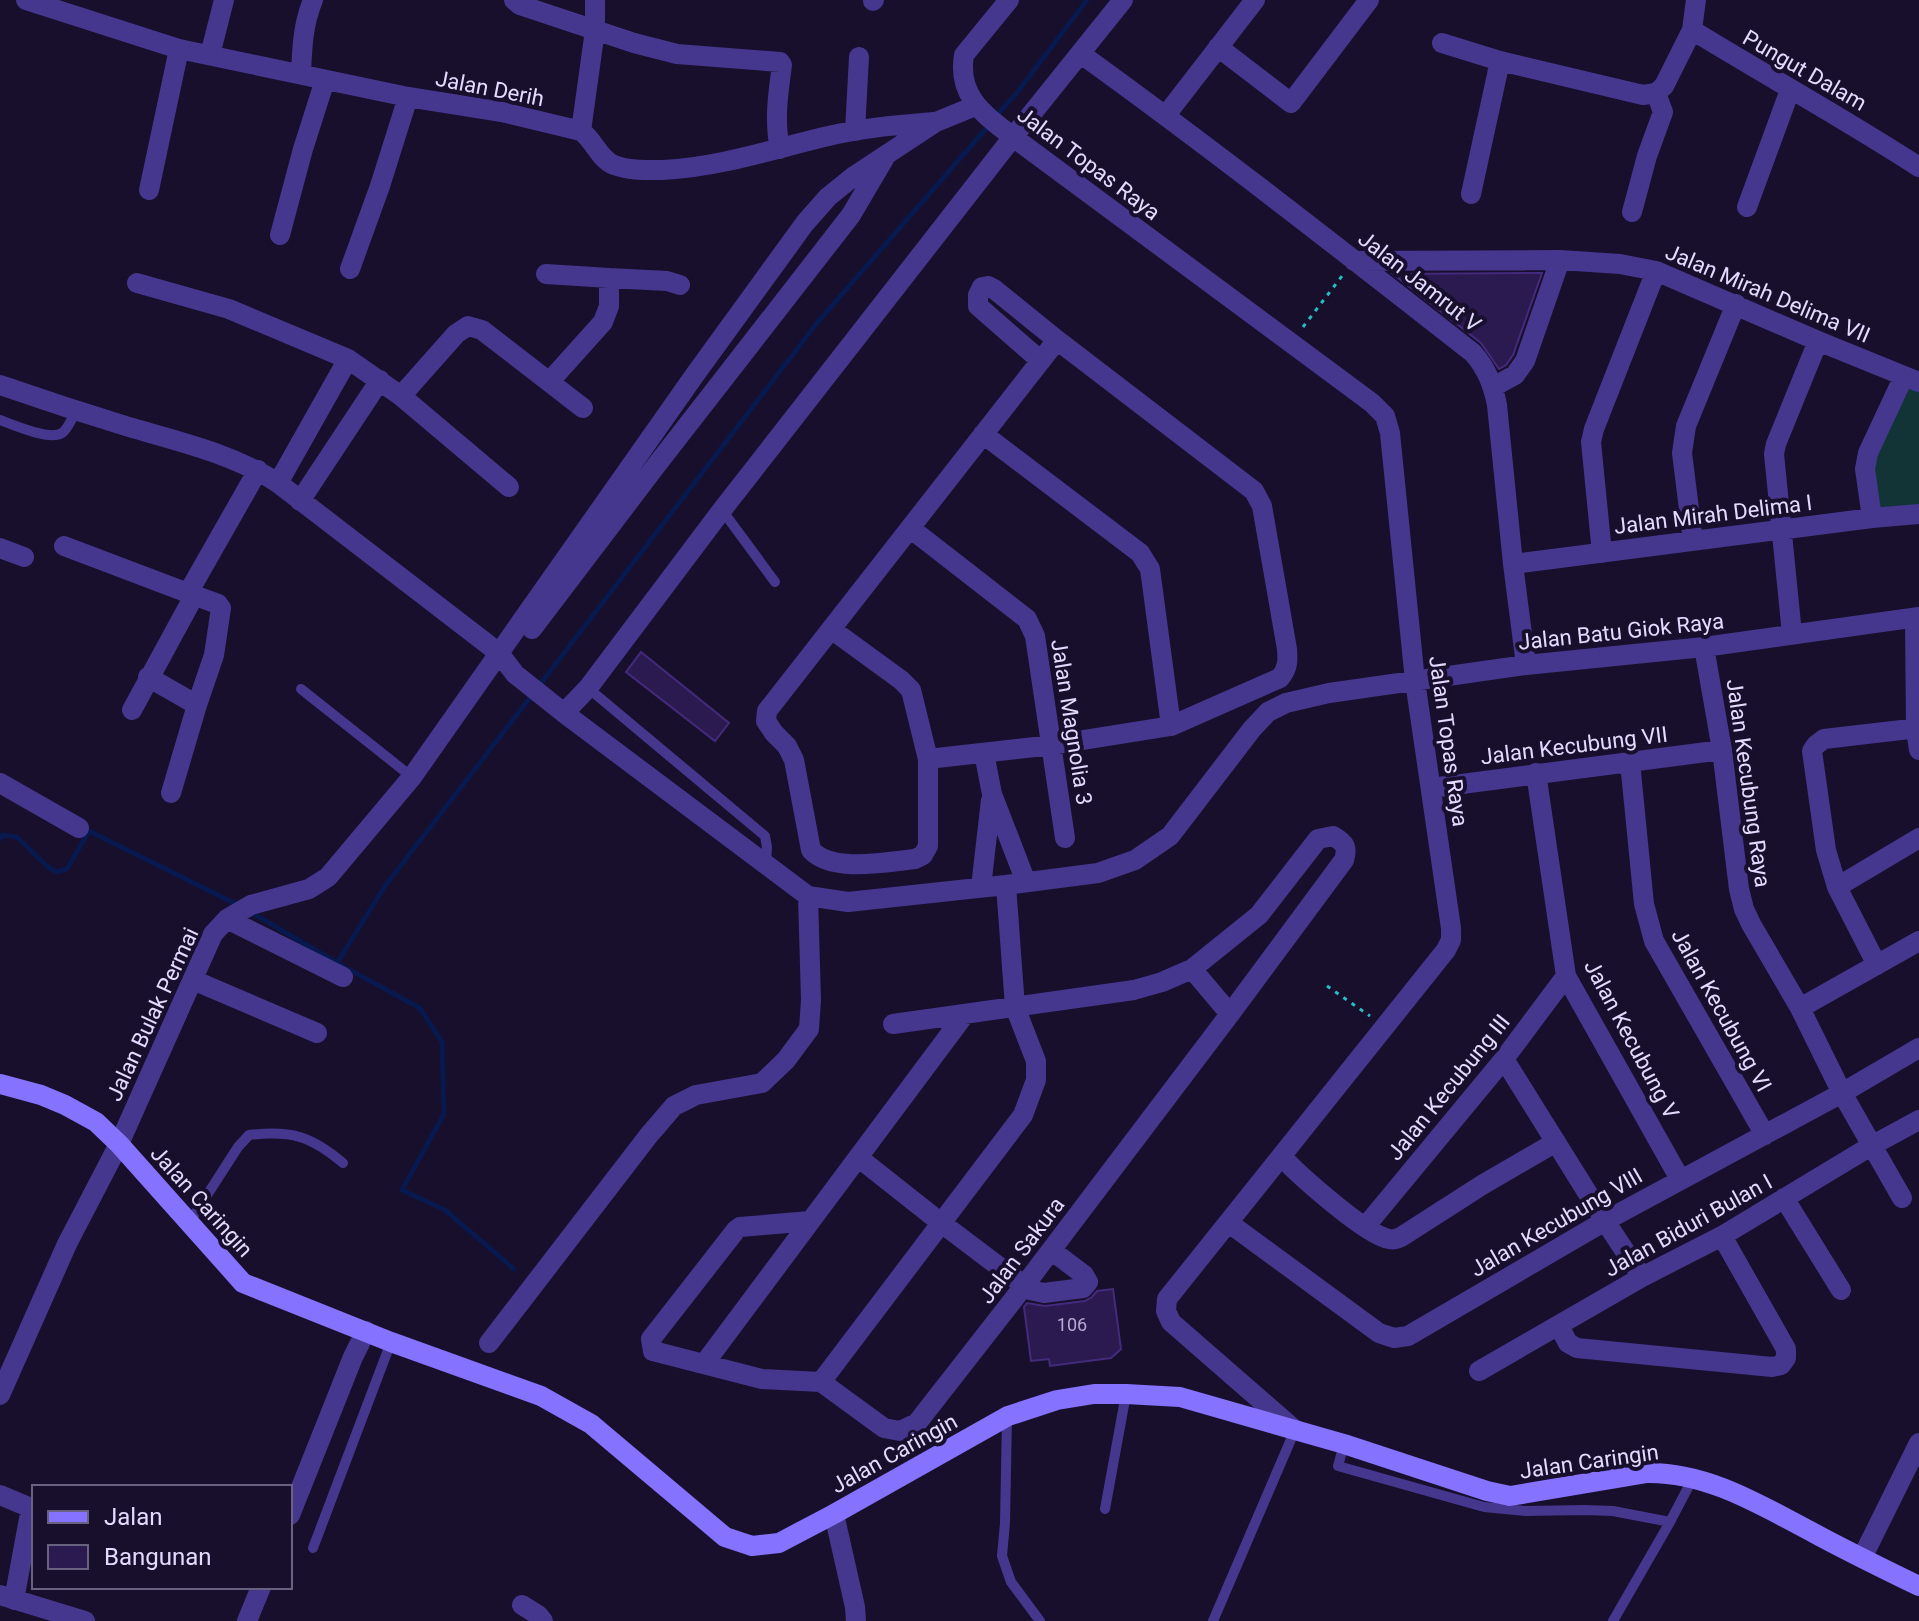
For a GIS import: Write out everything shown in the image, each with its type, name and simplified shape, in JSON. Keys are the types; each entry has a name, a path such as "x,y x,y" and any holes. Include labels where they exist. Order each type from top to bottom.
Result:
{"main road":[{"name":"Jalan Caringin","path":"0,1084 41,1095 96,1122 243,1283 391,1342 541,1396 591,1424 725,1537 752,1546 779,1543 1008,1416 1057,1400 1094,1394 1126,1394 1180,1397 1510,1496 1647,1473 1693,1478 1743,1497 1919,1586"}],"street":[{"name":"Jalan Derih","path":"26,0 179,49 408,97 502,112 581,131"},
{"path":"210,55 224,0"},
{"path":"301,74 303,36 313,0"},
{"path":"514,0 520,5 634,43 677,54 780,62 776,107 780,149"},
{"path":"595,0 595,30 581,131 613,165 637,170 691,168 756,156 855,131 936,122 978,109 968,91 962,65 964,55 1009,0"},
{"path":"558,708 588,688 1007,133 1081,54 1123,0"},
{"path":"1166,115 1255,0"},
{"path":"1218,47 1291,103 1369,0"},
{"path":"1442,43 1500,61 1643,95 1656,93 1664,86 1692,30 1696,0"},
{"name":"Pungut Dalam","path":"1692,30 1919,167"},
{"path":"149,190 179,49"},
{"name":"Jalan Jamrut V","path":"1081,54 1166,115 1473,353 1484,365 1497,405 1526,665"},
{"path":"855,131 859,57"},
{"path":"1471,194 1500,61"},
{"path":"280,235 325,80"},
{"path":"1747,207 1790,90"},
{"path":"1632,212 1663,112 1656,93"},
{"path":"350,269 408,97"},
{"name":"Jalan Topas Raya","path":"978,109 1347,383 1385,416 1390,433 1415,681 1451,940 1385,1028 1167,1299 1166,1311 1171,1322 1295,1430"},
{"path":"507,663 694,376 805,223 828,197 854,176 936,122"},
{"path":"239,912 309,889 328,877 507,663 851,215 886,155"},
{"path":"1493,387 1515,375 1525,361 1560,260"},
{"name":"Jalan Mirah Delima VII","path":"1354,261 1560,260 1620,264 1656,271 1912,379"},
{"path":"1602,553 1591,442 1656,271"},
{"path":"546,274 667,281 680,285"},
{"path":"550,381 603,322 609,306 609,278"},
{"path":"137,283 229,309 348,359 401,396 509,487"},
{"path":"928,759 1052,745 1171,726 1280,678 1288,661 1262,506 1254,491 994,289 982,287 978,306 1041,361"},
{"path":"1693,541 1682,443 1686,426 1736,304"},
{"path":"401,396 456,334 468,326 482,330 583,408"},
{"path":"831,629 911,690 928,759 928,846 923,855 915,859 851,865 817,857 811,850 794,760 787,746 766,721 767,711 983,434 1057,340"},
{"path":"1792,634 1774,454 1818,341"},
{"path":"278,483 348,359"},
{"path":"1872,518 1865,469 1868,453 1912,379"},
{"path":"300,501 380,380"},
{"path":"0,385 224,455 258,470 507,663 558,708 808,896 848,902 1016,883"},
{"path":"983,434 1140,553 1150,569 1171,726"},
{"path":"132,710 258,470"},
{"name":"Jalan Mirah Delima I","path":"1513,564 1919,514"},
{"name":"Jalan Magnolia 3","path":"910,528 1027,619 1035,636 1065,838"},
{"path":"64,546 218,604 221,608 214,655 171,793"},
{"path":"0,548 24,557"},
{"path":"1917,618 1919,750"},
{"name":"Jalan Batu Giok Raya","path":"1016,883 1098,873 1135,860 1170,836 1252,729 1268,712 1286,703 1329,693 1526,665 1704,647 1917,618"},
{"name":"Jalan Kecubung Raya","path":"1704,647 1744,909 1902,1198"},
{"path":"148,677 197,705"},
{"path":"1877,965 1837,887 1826,850 1812,751 1824,739 1917,729"},
{"name":"Jalan Kecubung VII","path":"1431,788 1722,750"},
{"path":"810,1221 740,1227 736,1230 651,1339 653,1351 762,1379 821,1382 1023,1115 1036,1080 1036,1061 1015,1007 1016,883 984,753"},
{"name":"Jalan Kecubung VI","path":"1630,762 1644,904 1654,941 1765,1135"},
{"name":"Jalan Kecubung V","path":"1536,773 1566,976 1680,1179"},
{"path":"0,783 79,828"},
{"path":"981,887 992,794"},
{"name":"Jalan Sakura","path":"821,1382 884,1428 900,1431 917,1423 1024,1286 1344,860 1347,851 1344,842 1333,836 1318,839 1259,915 1192,969"},
{"path":"1837,887 1919,838"},
{"path":"489,1343 674,1106 696,1095 762,1083 786,1060 809,1029 808,896"},
{"path":"239,912 343,977"},
{"name":"Jalan Bulak Permai","path":"0,1395 67,1244 119,1144 213,934 239,912"},
{"path":"1800,1008 1919,941"},
{"path":"893,1024 1134,990 1192,969 1230,1014"},
{"name":"Jalan Kecubung III","path":"1365,1227 1504,1059 1566,976"},
{"path":"193,980 317,1033"},
{"path":"704,1364 965,1014"},
{"name":"Jalan Kecubung VIII","path":"1229,1223 1379,1333 1394,1338 1408,1336 1605,1221 1919,1048"},
{"path":"1504,1059 1642,1277"},
{"name":"Jalan Biduri Bulan I","path":"1479,1371 1642,1277 1722,1236 1919,1120"},
{"path":"1282,1157 1352,1219 1384,1238 1397,1239 1556,1142"},
{"path":"859,1158 1030,1290 1044,1293 1083,1288 1088,1282 1084,1275 1051,1250"},
{"path":"1784,1198 1841,1290"},
{"path":"1559,1326 1568,1343 1577,1348 1772,1367 1781,1365 1786,1358 1786,1349 1722,1236"},
{"path":"292,1510 366,1331"},
{"path":"1862,1558 1919,1443"},
{"path":"0,1495 31,1508 7,1598 79,1620"},
{"path":"834,1514 856,1621"},
{"path":"247,1621 260,1589"},
{"path":"522,1605 543,1621"}],"lane":[{"path":"0,420 49,436 60,435 76,411"},
{"path":"722,510 775,582"},
{"path":"588,688 765,836 766,863"},
{"path":"301,689 412,777"},
{"path":"189,1223 249,1135 281,1133 307,1138 343,1163"},
{"path":"313,1548 391,1342"},
{"path":"1105,1509 1126,1394"},
{"path":"1008,1416 1002,1556 1011,1582 1040,1621"},
{"path":"1213,1621 1295,1430"},
{"path":"1344,1444 1338,1466 1484,1507 1526,1511 1613,1511 1670,1522"},
{"path":"1613,1621 1693,1478"}],"path":[{"path":"1291,343 1354,261"},
{"path":"1327,986 1385,1028"}],"green space":[{"path":"1904,376 1919,382 1919,514 1872,518 1868,453"}],"building":[{"path":"1542,273 1513,355 1499,369 1481,343 1393,274"},
{"path":"641,652 729,723 715,741 626,672"},
{"path":"1113,1289 1121,1349 1111,1358 1050,1366 1049,1359 1031,1361 1024,1307 1027,1303 1045,1306 1085,1301 1097,1291"}],"waterway":[{"path":"996,116 1087,0"},
{"path":"538,687 817,323 990,124"},
{"path":"249,911 337,963 385,886 532,695"},
{"path":"0,839 3,835 17,837 57,872 67,869 89,831 240,906"},
{"path":"337,963 420,1008 442,1042 444,1114 402,1190 445,1210 514,1269"}]}
